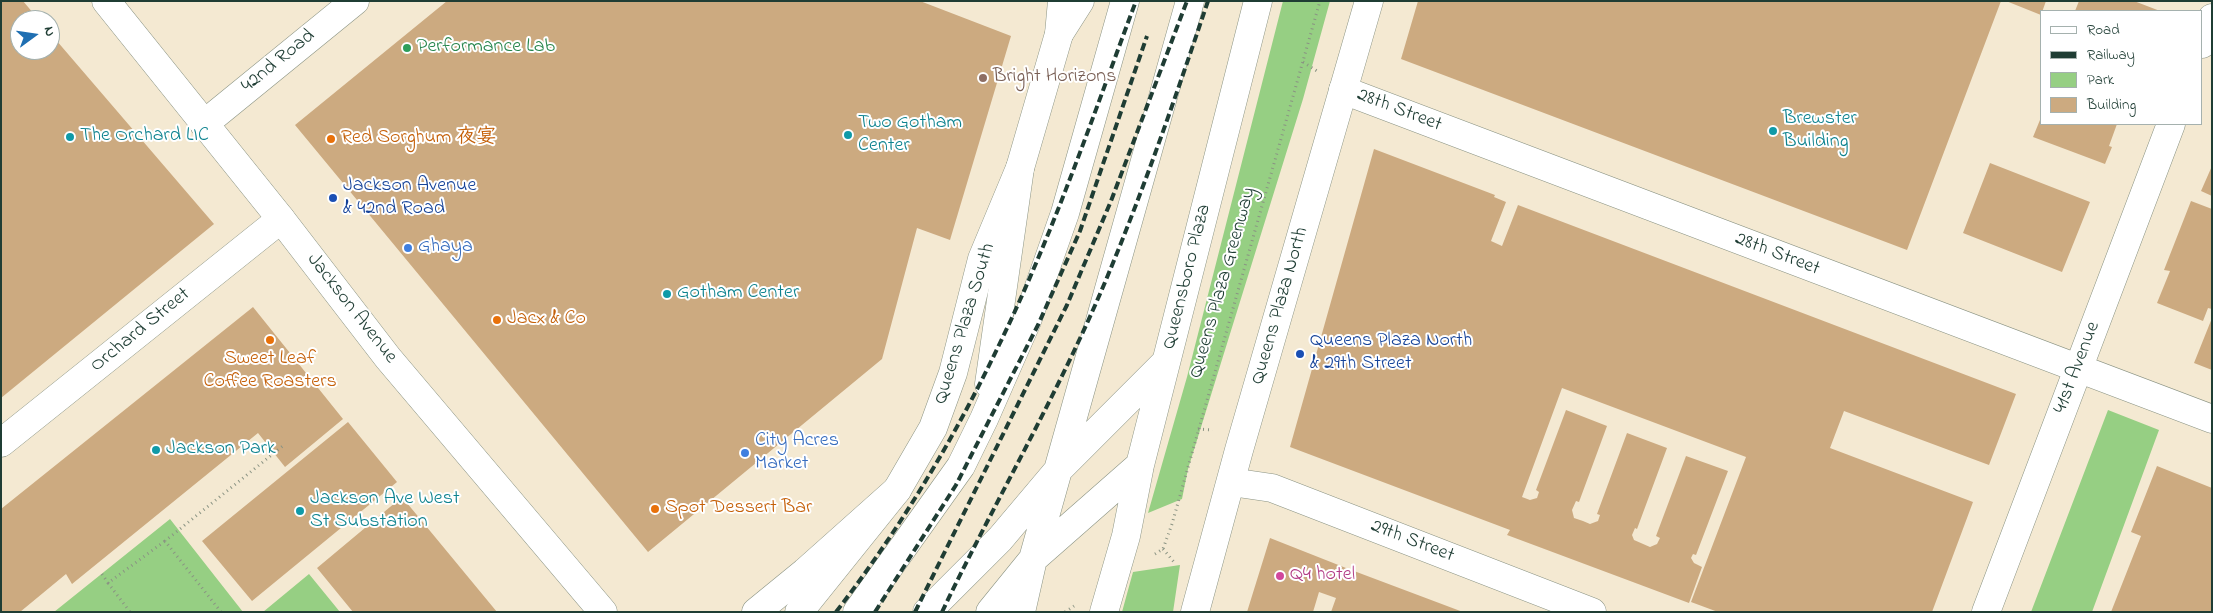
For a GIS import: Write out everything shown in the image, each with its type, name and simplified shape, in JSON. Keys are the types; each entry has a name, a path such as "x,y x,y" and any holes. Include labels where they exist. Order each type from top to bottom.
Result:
{"main road":[{"name":"Jackson Avenue","path":"106,1 281,219 388,358 603,612"},
{"name":"42nd Road","path":"204,124 355,1"},
{"name":"Queens Plaza South","path":"799,612 897,490 933,428 944,401 982,259 1020,168 1059,34 1062,1"},
{"path":"1059,34 1080,1"},
{"path":"857,612 961,466 984,419 1026,321 1065,213 1125,1"},
{"path":"1021,612 1033,559 1190,1"},
{"name":"Queensboro Plaza","path":"927,612 1000,539 1059,469 1166,362 1258,1"},
{"name":"Queens Plaza North","path":"1195,612 1369,1"},
{"path":"2203,41 2212,18"},
{"name":"28th Street","path":"1343,90 2212,419"},
{"name":"41st Avenue","path":"1986,612 2171,125"},
{"path":"984,419 1020,168"},
{"name":"Orchard Street","path":"1,443 281,219"},
{"path":"1104,612 1126,536 1140,465 1166,362"},
{"path":"990,612 1033,559 1140,465"},
{"name":"29th Street","path":"1231,482 1272,488 1592,612"},
{"path":"756,612 805,572 897,490"}],"path":[{"name":"Queens Plaza Greenway","path":"1163,549 1172,524 1320,1"},
{"path":"1303,62 1319,73"},
{"path":"1198,428 1212,430"},
{"path":"108,583 165,541 284,444"},
{"path":"165,541 222,612"},
{"path":"1149,557 1163,549 1174,561"},
{"path":"102,574 130,612"}],"green space":[{"path":"1283,1 1330,1 1303,99 1188,469 1182,499 1148,513 1187,377"},
{"path":"2108,410 2159,430 2092,612 2031,612"},
{"path":"170,519 243,612 54,612"},
{"path":"1180,565 1173,612 1122,612 1133,572"},
{"path":"309,574 340,612 263,612"}],"building":[{"name":"The Orchard LIC","path":"1,1 23,1 31,10 10,10 10,60 60,60 60,45 214,224 1,398"},
{"name":"Gotham Center","path":"447,1 920,1 1011,36 950,240 917,228 882,359 648,552 295,125"},
{"name":"Brewster Building","path":"1418,1 2001,1 1907,250 1401,59"},
{"path":"2006,1 2046,1 2043,10 2040,10 2040,15"},
{"path":"2079,1 2134,1 2157,10 2075,10"},
{"path":"2040,120 2040,125 2117,125 2109,146 2112,147 2105,164 2033,137"},
{"path":"1374,149 1495,195 1494,197 1506,202 1491,241 1502,246 1518,205 2016,394 1989,465 1844,411 1830,448 1973,502 1932,612 1718,612 1691,602 1746,457 1562,388 1522,497 1530,500 1537,498 1539,492 1536,490 1566,410 1607,426 1579,502 1576,501 1572,510 1574,518 1590,524 1598,521 1600,515 1597,514 1627,433 1667,448 1637,529 1635,528 1632,535 1634,540 1650,547 1657,544 1660,538 1656,536 1686,456 1728,471 1696,555 1693,554 1691,558 1694,563 1702,567 1689,603 1507,535 1510,530 1290,447"},
{"path":"1990,163 2090,202 2062,272 1963,233"},
{"path":"2212,166 2212,196 2201,191"},
{"path":"2191,201 2212,209 2212,309 2208,308 2203,321 2157,303 2170,271 2164,270"},
{"name":"Jackson Park","path":"253,307 343,419 285,467 258,433 72,584 66,574 20,612 1,612 1,509"},
{"path":"2212,318 2212,370 2194,363"},
{"name":"Jackson Ave West St Substation","path":"348,422 397,482 252,601 202,541"},
{"path":"2157,466 2212,488 2212,612 2111,612 2141,536 2131,532"},
{"path":"402,497 497,612 353,612 317,568"},
{"path":"1270,538 1463,612 1331,612 1336,598 1319,592 1313,612 1247,612"}],"railway":[{"path":"836,612 860,581 925,483 982,380 1019,303 1055,218 1136,1"},
{"path":"915,612 1067,305 1111,201 1187,1"},
{"path":"942,612 1049,403 1108,275 1148,173 1208,1"},
{"path":"875,612 956,485 1038,325 1080,231 1147,36"}],"place":[{"name":"Performance Lab","path":"407,48"},
{"name":"Bright Horizons","path":"983,78"},
{"name":"Brewster Building","path":"1773,131"},
{"name":"Two Gotham Center","path":"848,135"},
{"name":"The Orchard LIC","path":"70,137"},
{"name":"Red Sorghum 夜宴","path":"331,139"},
{"name":"Jackson Avenue & 42nd Road","path":"333,198"},
{"name":"Ghaya","path":"408,248"},
{"name":"Gotham Center","path":"667,294"},
{"name":"Jacx & Co","path":"497,320"},
{"name":"Sweet Leaf Coffee Roasters","path":"270,340"},
{"name":"Queens Plaza North & 29th Street","path":"1300,354"},
{"name":"Jackson Park","path":"156,450"},
{"name":"City Acres Market","path":"745,453"},
{"name":"Spot Dessert Bar","path":"655,509"},
{"name":"Jackson Ave West St Substation","path":"300,511"},
{"name":"Q4 hotel","path":"1280,576"}]}
